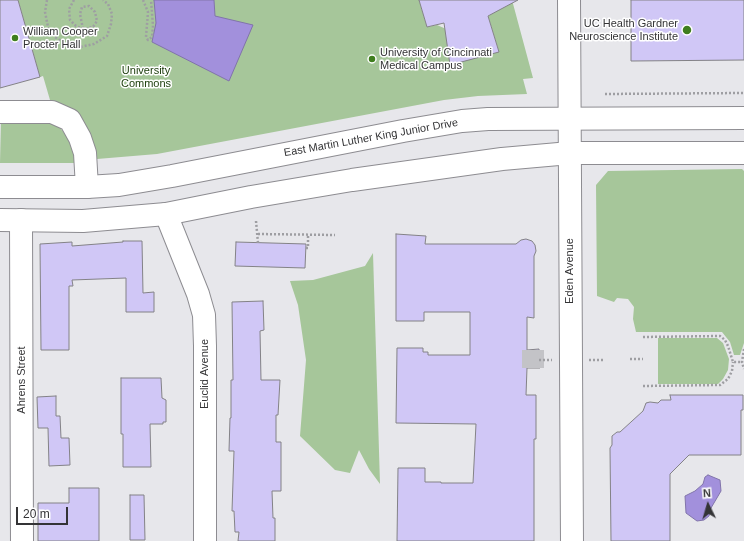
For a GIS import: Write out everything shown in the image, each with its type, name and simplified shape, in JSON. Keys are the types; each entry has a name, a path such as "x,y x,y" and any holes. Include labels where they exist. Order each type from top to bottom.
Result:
{"main road":[{"name":"Eden Avenue","path":"570,0 572,541"},
{"path":"0,112 52,112 70,120 80,138 85,154 87,187"},
{"name":"East Martin Luther King Junior Drive","path":"0,187 87,187 119,185 462,121 488,119 570,118 744,118"},
{"path":"0,220 83,221 166,214 251,197 352,180 502,159 570,153 744,153"},
{"name":"Euclid Avenue","path":"166,214 198,294 204,315 206,346 205,541"},
{"name":"Ahrens Street","path":"21,220 22,541"}],"path":[{"path":"47,0 45,12 48,27 55,37 67,45 80,47 94,44 107,36 111,24 112,14 108,4 103,0"},
{"path":"74,0 69,9 70,20 76,26 83,29 93,27 97,20 95,12 90,6 82,7 80,14 83,29"},
{"path":"143,0 148,12 146,37 148,40 152,37 153,26 151,0"},
{"path":"605,94 744,93"},
{"path":"256,221 258,243"},
{"path":"258,234 335,235"},
{"path":"306,248 308,248 308,234"},
{"path":"643,337 720,336 725,340 733,362 732,371 728,379 720,385 643,386"},
{"path":"744,349 742,362 744,369"},
{"path":"630,360 643,359"},
{"path":"540,360 558,360"},
{"path":"588,360 605,360"},
{"path":"733,362 742,362"}],"green space":[{"name":"University Commons","path":"18,0 419,0 427,27 437,25 499,52 488,16 512,0 533,78 523,79 527,94 478,96 444,100 157,154 97,159 92,140 76,115 50,100 43,76 40,77"},
{"path":"1,120 49,122 60,128 67,136 73,148 76,163 0,163"},
{"path":"742,169 744,171 744,343 740,355 734,355 730,342 722,332 636,332 633,319 634,307 628,299 617,298 614,302 597,296 596,185 608,171"},
{"path":"373,253 380,484 369,469 359,450 350,473 335,470 300,436 306,360 298,305 290,281 313,280 365,266"},
{"path":"658,338 717,338 723,343 729,359 728,370 718,384 658,384"}],"shaded area":[{"path":"154,0 214,0 215,16 253,25 229,81 152,42 156,23"},
{"path":"708,475 720,480 721,491 711,508 709,516 704,520 697,521 686,513 685,496 695,491 703,484 705,477"}],"building":[{"name":"William Cooper Procter Hall","path":"0,0 18,0 40,77 0,88"},
{"path":"419,0 518,0 488,16 499,52 450,65 444,23 427,27"},
{"name":"UC Health Gardner Neuroscience Institute","path":"631,0 744,0 744,60 631,61"},
{"path":"396,234 426,236 425,244 516,244 521,240 526,239 532,241 535,245 534,318 527,317 527,350 539,349 540,368 527,368 526,395 536,395 536,439 534,439 534,541 397,541 398,468 425,468 425,482 473,483 476,424 396,423 397,348 423,348 423,352 428,352 428,355 470,355 470,312 424,312 424,321 396,321"},
{"path":"123,241 142,241 143,293 154,292 154,312 126,312 126,278 72,280 73,286 69,286 69,350 41,350 40,244 72,242 72,246"},
{"path":"236,242 306,244 305,268 235,266"},
{"path":"263,301 264,330 260,331 261,380 280,380 278,415 276,415 276,442 281,442 281,491 272,491 273,518 275,518 275,541 238,541 239,532 235,532 234,511 232,511 234,451 229,451 231,380 233,380 232,302"},
{"path":"121,378 161,378 162,398 166,400 166,422 163,422 163,424 150,424 151,467 123,467 123,434 121,434"},
{"path":"670,395 743,395 743,410 741,410 741,455 689,455 670,474 670,541 611,541 610,448 612,445 612,436 617,432 620,432 643,411 646,403 658,403 661,400 671,400"},
{"path":"56,396 56,416 60,416 61,438 69,438 70,465 49,466 48,428 38,428 37,397"},
{"path":"69,488 99,488 99,541 38,541 38,503 69,503"},
{"path":"130,495 144,495 145,540 130,540"}],"tunnel":[{"path":"533,350 533,368"}],"place":[{"name":"UC Health Gardner Neuroscience Institute","path":"687,30"},
{"name":"William Cooper Procter Hall","path":"15,38"},
{"name":"University of Cincinnati Medical Campus","path":"372,59"}]}
